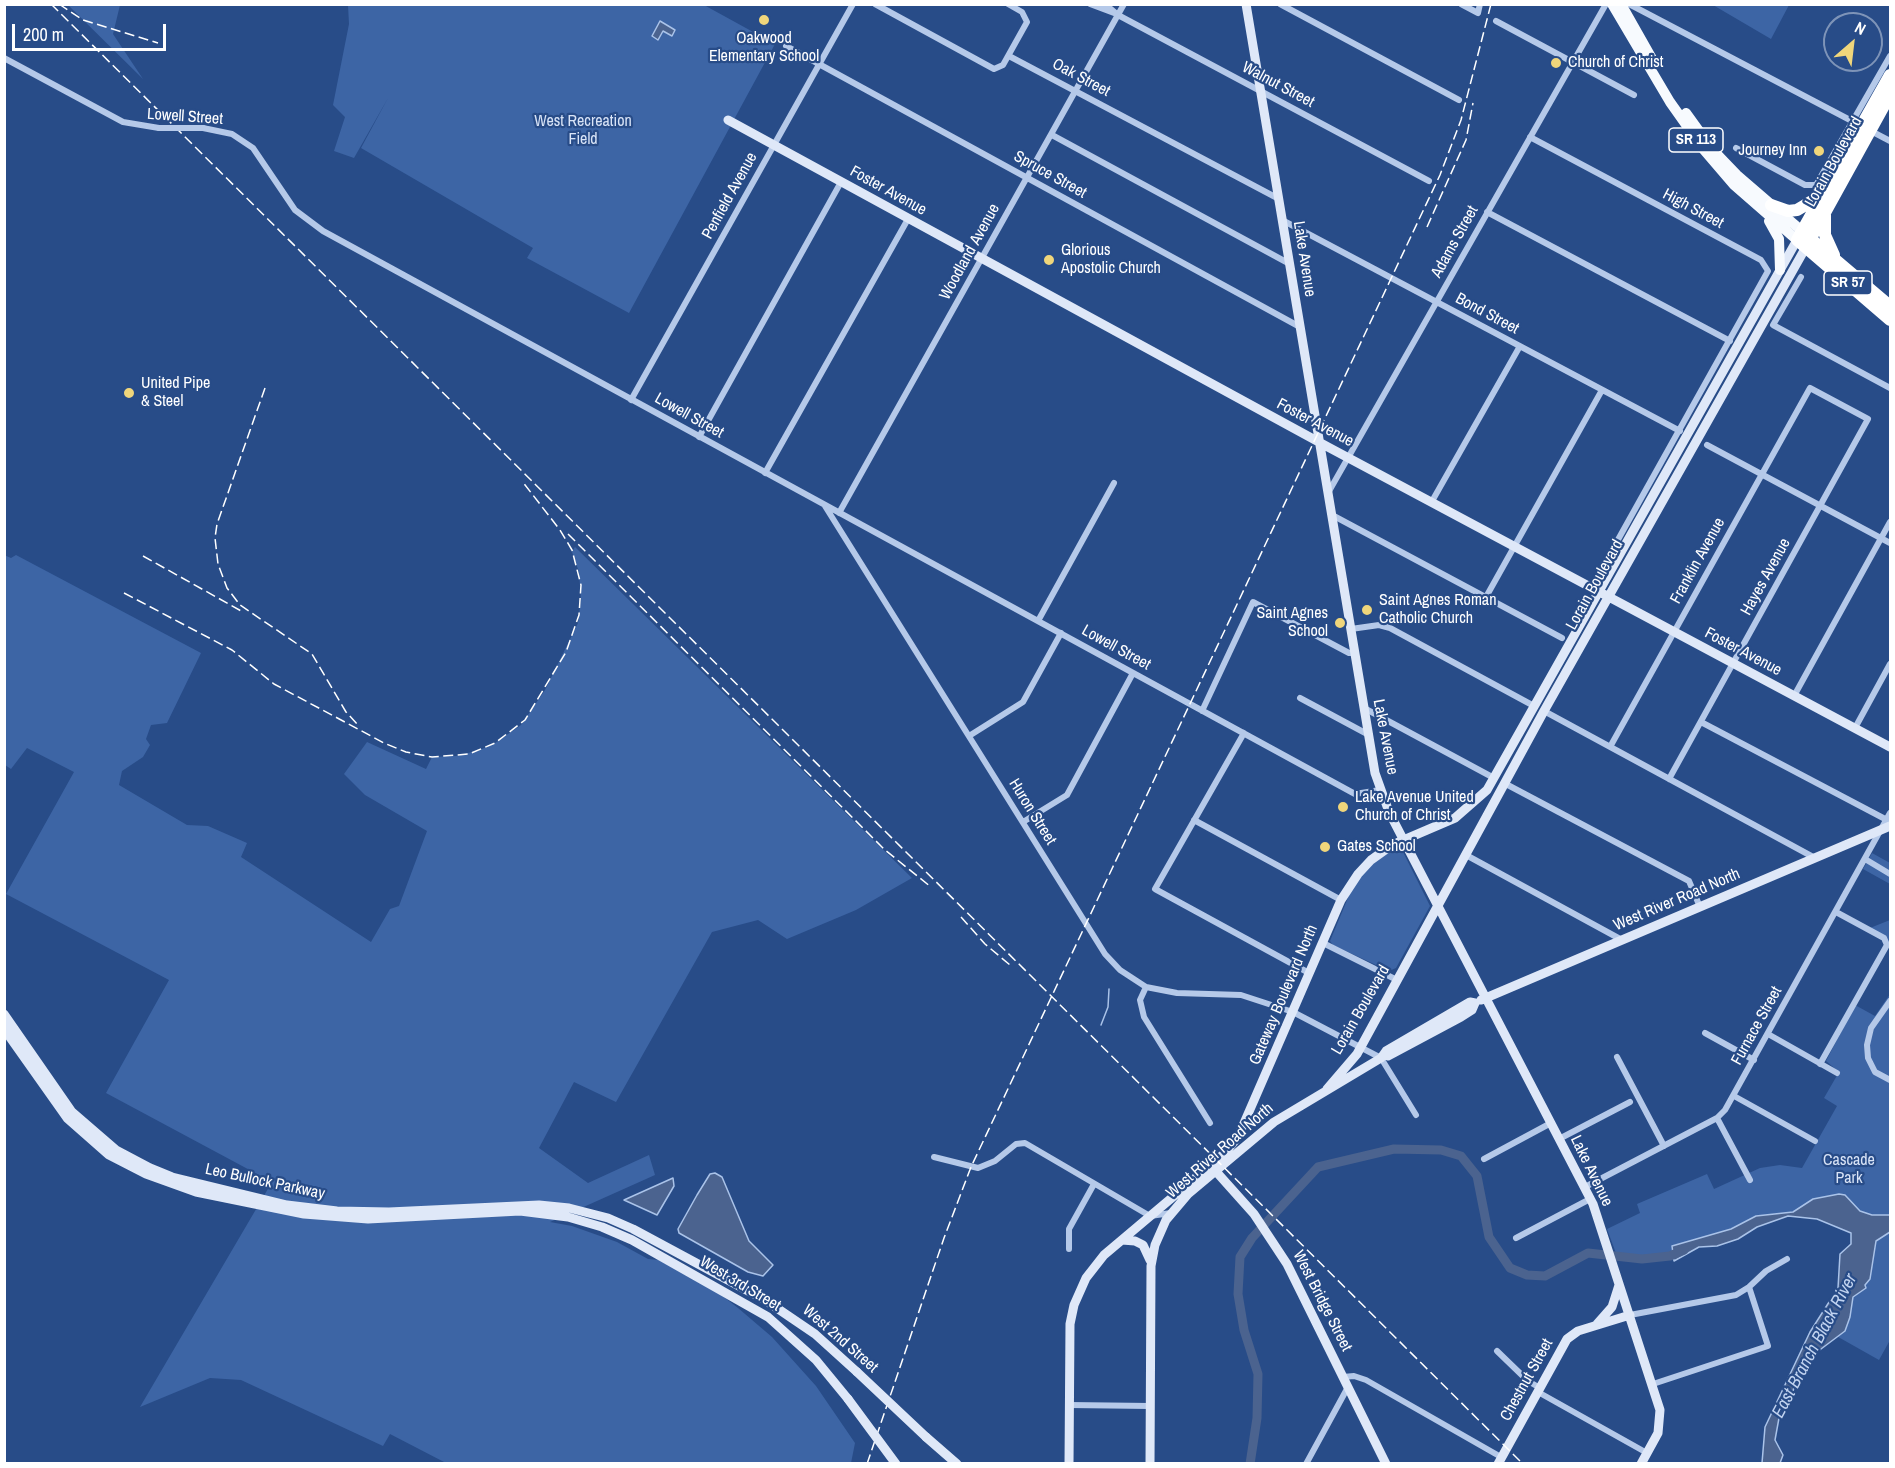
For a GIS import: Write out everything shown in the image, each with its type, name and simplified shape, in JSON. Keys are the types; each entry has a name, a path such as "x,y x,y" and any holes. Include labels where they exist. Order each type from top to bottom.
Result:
{"highway":[{"name":"Lorain Boulevard","path":"1804,239 1890,75"},
{"name":"Lorain Boulevard","path":"1861,127 1890,95"},
{"path":"1771,205 1788,211 1825,201"},
{"name":"SR 57","path":"1825,201 1825,235 1838,262 1890,306"},
{"name":"SR 57","path":"1804,239 1890,320"},
{"name":"SR 113","path":"1804,239 1838,262"}],"main road":[{"name":"SR 113","path":"1612,4 1625,19 1700,133 1737,175 1804,239"},
{"name":"SR 113","path":"1621,4 1625,19 1690,131 1721,171 1758,207 1804,239"},
{"path":"1758,207 1776,230 1779,239 1780,270"}],"street":[{"name":"Penfield Avenue","path":"632,400 853,4"},
{"path":"875,4 990,68 1001,68 1027,22 1022,12 1008,4"},
{"name":"Walnut Street","path":"1090,4 1116,14 1429,181"},
{"name":"Walnut Street","path":"1105,4 1116,14"},
{"name":"Woodland Avenue","path":"839,513 1052,135 1116,14 1124,4"},
{"name":"Lake Avenue","path":"1246,4 1368,735 1380,790 1403,840 1590,1199 1614,1264 1660,1410 1660,1423 1647,1453"},
{"path":"1280,4 1459,100"},
{"path":"1461,4 1478,14 1480,4"},
{"name":"Adams Street","path":"1328,493 1606,4"},
{"path":"1629,4 1890,141"},
{"path":"1496,21 1634,95"},
{"name":"Spruce Street","path":"786,46 1301,327"},
{"name":"Oak Street","path":"1009,56 1279,199"},
{"name":"Lorain Boulevard","path":"1736,148 1805,185 1812,186 1819,183 1861,127 1890,56"},
{"name":"Lowell Street","path":"4,58 123,122 159,128 203,128 232,134 253,148 290,203 315,227 1355,794 1380,790"},
{"name":"Foster Avenue","path":"728,120 1431,503 1890,747"},
{"path":"1052,135 1288,263"},
{"name":"High Street","path":"1530,137 1764,263 1767,275 1730,341"},
{"path":"699,437 841,182"},
{"path":"1487,212 1730,341"},
{"path":"765,473 908,219"},
{"name":"Bond Street","path":"1282,220 1680,431"},
{"name":"Lorain Boulevard","path":"1595,590 1780,270 1804,239"},
{"name":"Lorain Boulevard","path":"1327,1089 1351,1063 1361,1047 1804,239"},
{"path":"1801,277 1773,325 1890,388"},
{"name":"Lorain Boulevard","path":"1465,811 1479,799 1494,778 1730,341"},
{"path":"1431,503 1520,346"},
{"name":"Hayes Avenue","path":"1670,779 1868,419 1810,388"},
{"name":"Franklin Avenue","path":"1610,747 1810,388"},
{"path":"1486,597 1602,390"},
{"path":"1707,445 1890,543"},
{"path":"1038,621 1114,483"},
{"name":"Huron Street","path":"825,505 1105,954 1120,970 1146,987"},
{"path":"1332,515 1562,638"},
{"path":"1794,696 1890,522"},
{"path":"1202,711 1253,602 1348,653 1355,652"},
{"path":"1351,629 1379,625 1390,628 1534,706"},
{"path":"969,736 1023,702 1061,633"},
{"path":"1855,728 1890,664"},
{"path":"1023,822 1066,795 1133,673"},
{"path":"1300,698 1368,735"},
{"path":"1364,708 1494,778"},
{"path":"1544,711 1815,858"},
{"path":"1701,722 1886,825"},
{"path":"1244,733 1155,889 1310,973"},
{"path":"1504,783 1689,881 1700,907"},
{"name":"Gateway Boulevard North","path":"1069,1464 1069,1336 1074,1305 1091,1270 1150,1216 1213,1168 1232,1146 1249,1113 1341,900 1371,860 1403,840 1444,824 1465,811"},
{"name":"Furnace Street","path":"1584,1187 1717,1118 1725,1110 1886,825 1890,813"},
{"path":"1194,820 1341,900"},
{"name":"West River Road North","path":"1150,1464 1151,1266 1158,1238 1171,1213 1213,1168 1267,1128 1327,1089 1461,1017 1485,997 1815,858 1886,825"},
{"path":"1466,855 1622,940"},
{"path":"1865,860 1890,874"},
{"path":"1820,1064 1886,942 1836,912"},
{"path":"1323,944 1397,980"},
{"path":"1210,1123 1144,1017 1140,1000 1146,987 1177,993 1241,995 1293,1012 1383,1057 1416,1115"},
{"path":"1890,1001 1871,1028 1867,1045 1868,1058 1875,1072 1890,1080"},
{"name":"Leo Bullock Parkway","path":"4,1014 60,1096 86,1125 116,1150 172,1177 287,1205 337,1211 388,1212 508,1204 569,1208 608,1218 657,1242"},
{"name":"Leo Bullock Parkway","path":"4,1029 67,1118 93,1143 126,1164 168,1183 275,1210 338,1218 440,1216 520,1211 541,1213 602,1227 652,1251"},
{"path":"1705,1033 1754,1060"},
{"path":"1768,1034 1837,1073"},
{"path":"1617,1057 1664,1146"},
{"path":"1734,1096 1815,1141"},
{"path":"1559,1139 1630,1102"},
{"path":"1249,1113 1254,1125 1267,1128"},
{"path":"1717,1118 1750,1180"},
{"path":"1484,1159 1551,1123"},
{"path":"934,1157 978,1168 995,1161 1016,1144 1025,1143 1150,1216 1171,1213"},
{"name":"West Bridge Street","path":"1213,1168 1254,1214 1292,1274 1386,1464"},
{"path":"1069,1249 1069,1229 1094,1184"},
{"path":"1516,1238 1590,1199"},
{"path":"1122,1240 1143,1245 1149,1254 1151,1266"},
{"name":"West 2nd Street","path":"657,1242 765,1299 795,1319 857,1372 957,1464"},
{"name":"West 3rd Street","path":"652,1251 768,1317 816,1360 896,1464"},
{"path":"1630,1315 1685,1303 1718,1300 1749,1287 1766,1270 1787,1259"},
{"path":"1596,1326 1612,1307 1619,1281"},
{"path":"1653,1384 1768,1346 1749,1287"},
{"name":"Chestnut Street","path":"1499,1460 1570,1336 1630,1315"},
{"path":"1497,1351 1539,1390 1647,1453 1641,1464"},
{"path":"1343,1377 1354,1376 1366,1380 1499,1460"},
{"path":"1306,1464 1348,1387"},
{"path":"1069,1405 1150,1406"}],"green space":[{"path":"68,5 120,5 113,34 143,79"},
{"name":"West Recreation Field","path":"348,5 704,5 775,44 629,313 527,258 533,248 361,148 388,98 354,158 334,151 345,117 333,105 349,24"},
{"path":"1713,5 1789,5 1771,39"},
{"path":"575,547 912,878 856,910 787,939 758,920 712,932 616,1102 574,1082 539,1148 588,1183 649,1155 655,1175 550,1222 572,1226 617,1242 648,1259 659,1260 720,1294 738,1308 772,1337 816,1386 855,1443 851,1463 446,1463 390,1434 383,1446 241,1380 210,1378 140,1407 272,1182 106,1093 169,980 6,894 74,772 27,748 11,769 5,765 4,555 11,558 16,555 201,653 167,723 151,725 146,739 150,745 143,757 122,771 119,785 187,825 208,826 247,843 241,857 371,942 390,909 399,906 427,831 365,795 344,774 367,742 426,769 432,757 456,756 480,750 495,743 521,725 545,690 578,623 581,599 579,572 572,552"},
{"path":"1395,848 1403,852 1430,906 1396,968 1389,971 1333,945 1330,941 1350,893 1366,869"},
{"path":"1872,853 1890,863 1890,884 1863,869"},
{"path":"1890,920 1890,945 1886,937 1870,928"},
{"name":"Cascade Park","path":"1890,994 1890,1340 1879,1360 1824,1329 1868,1229 1817,1209 1757,1222 1670,1256 1642,1259 1617,1256 1607,1229 1640,1213 1637,1204 1707,1174 1714,1189 1760,1168 1780,1165 1802,1168 1837,1106 1824,1098 1839,1072 1826,1061 1855,1005 1875,1016"}],"water":[{"path":"660,21 675,30 672,36 663,31 658,40 652,36"},
{"path":"715,1173 722,1177 749,1241 773,1265 763,1276 748,1272 679,1233 678,1229 697,1195 710,1174"},
{"path":"673,1178 674,1186 657,1215 624,1200"},
{"name":"East Branch Black River","path":"1845,1195 1860,1211 1872,1215 1890,1215 1890,1232 1876,1241 1870,1279 1865,1285 1866,1288 1853,1297 1845,1331 1813,1355 1794,1387 1791,1400 1779,1418 1775,1440 1783,1455 1780,1463 1762,1463 1765,1427 1810,1332 1838,1288 1840,1254 1851,1244 1851,1233 1817,1219 1788,1216 1757,1227 1738,1239 1717,1246 1699,1247 1674,1261 1672,1246 1731,1229 1756,1216 1793,1212 1813,1199"}],"waterway":[{"path":"1101,1025 1108,1007 1109,989"},
{"path":"1250,1464 1257,1418 1258,1374 1244,1330 1238,1294 1240,1257 1252,1238 1318,1167 1394,1149 1441,1150 1461,1156 1477,1176 1489,1237 1510,1268 1527,1275 1545,1276 1588,1253 1642,1259 1670,1256 1684,1250"}],"railway":[{"path":"51,4 1523,1464"},
{"path":"59,4 83,20 158,43"},
{"path":"867,1464 944,1238 971,1167 1440,175 1461,120 1491,4"},
{"path":"1427,227 1466,140 1473,103"},
{"path":"265,388 217,524 215,538 218,564 227,588 240,605 312,654 346,712 359,726"},
{"path":"124,593 232,650 274,684 384,743 406,752 432,757 469,754 495,743 525,720 566,652 579,615 581,585 572,550 560,530 522,481"},
{"path":"568,534 885,850 931,887"},
{"path":"143,556 243,612"},
{"path":"961,917 985,944 1010,965"}],"place":[{"name":"Oakwood Elementary School","path":"764,20"},
{"name":"Church of Christ","path":"1556,63"},
{"name":"Journey Inn","path":"1819,151"},
{"name":"Glorious Apostolic Church","path":"1049,260"},
{"name":"United Pipe & Steel","path":"129,393"},
{"name":"Saint Agnes Roman Catholic Church","path":"1367,610"},
{"name":"Saint Agnes School","path":"1340,623"},
{"name":"Lake Avenue United Church of Christ","path":"1343,807"},
{"name":"Gates School","path":"1325,847"}]}
